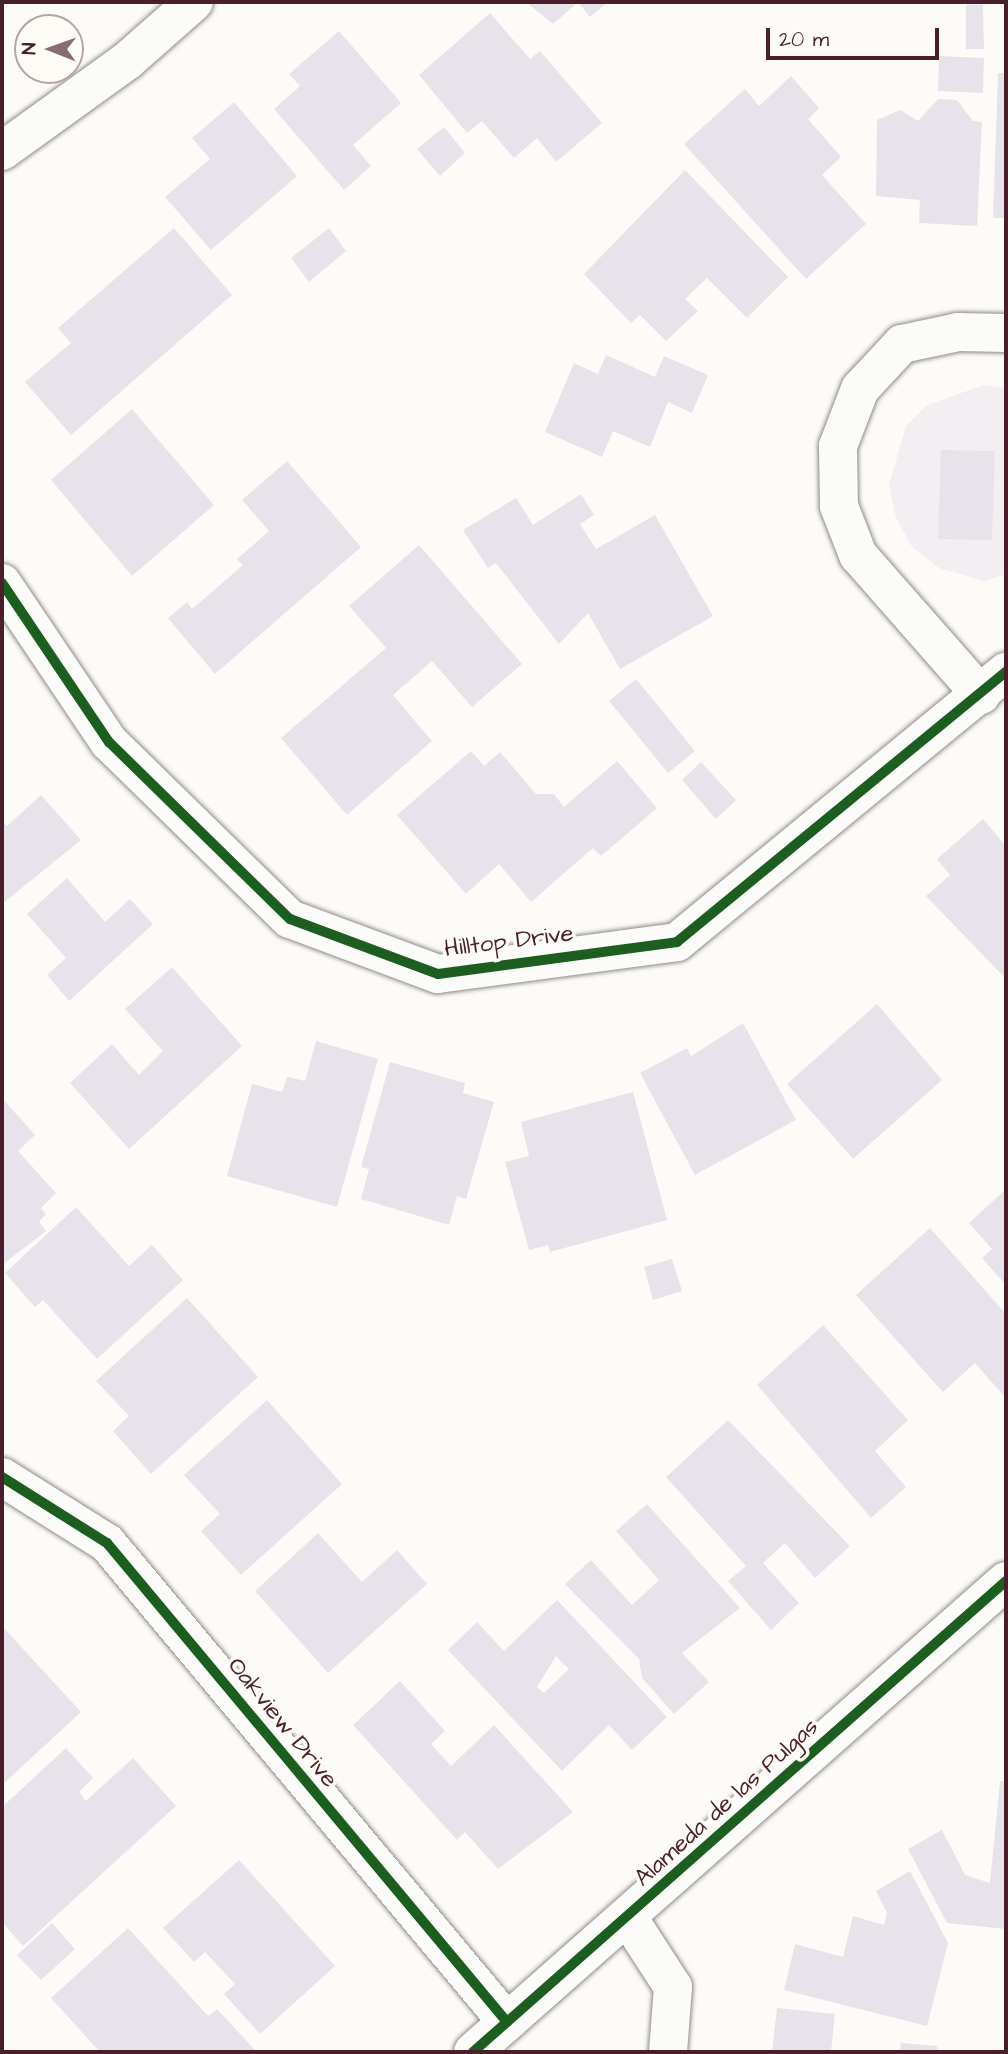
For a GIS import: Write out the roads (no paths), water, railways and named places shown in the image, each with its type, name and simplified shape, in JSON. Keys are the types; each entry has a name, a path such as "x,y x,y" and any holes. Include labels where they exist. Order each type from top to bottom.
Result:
{"street":[{"path":"2,151 127,61 194,2"},
{"name":"Hilltop Drive","path":"2,583 109,742 290,919 438,974 677,942 994,683 858,555 839,506 838,446 860,389 902,344 958,332 1006,333"},
{"name":"Oakview Drive","path":"2,1477 107,1543 506,2022"},
{"name":"Alameda de las Pulgas","path":"473,2052 629,1919 1006,1581"},
{"path":"629,1919 673,1987 668,2052"}]}
